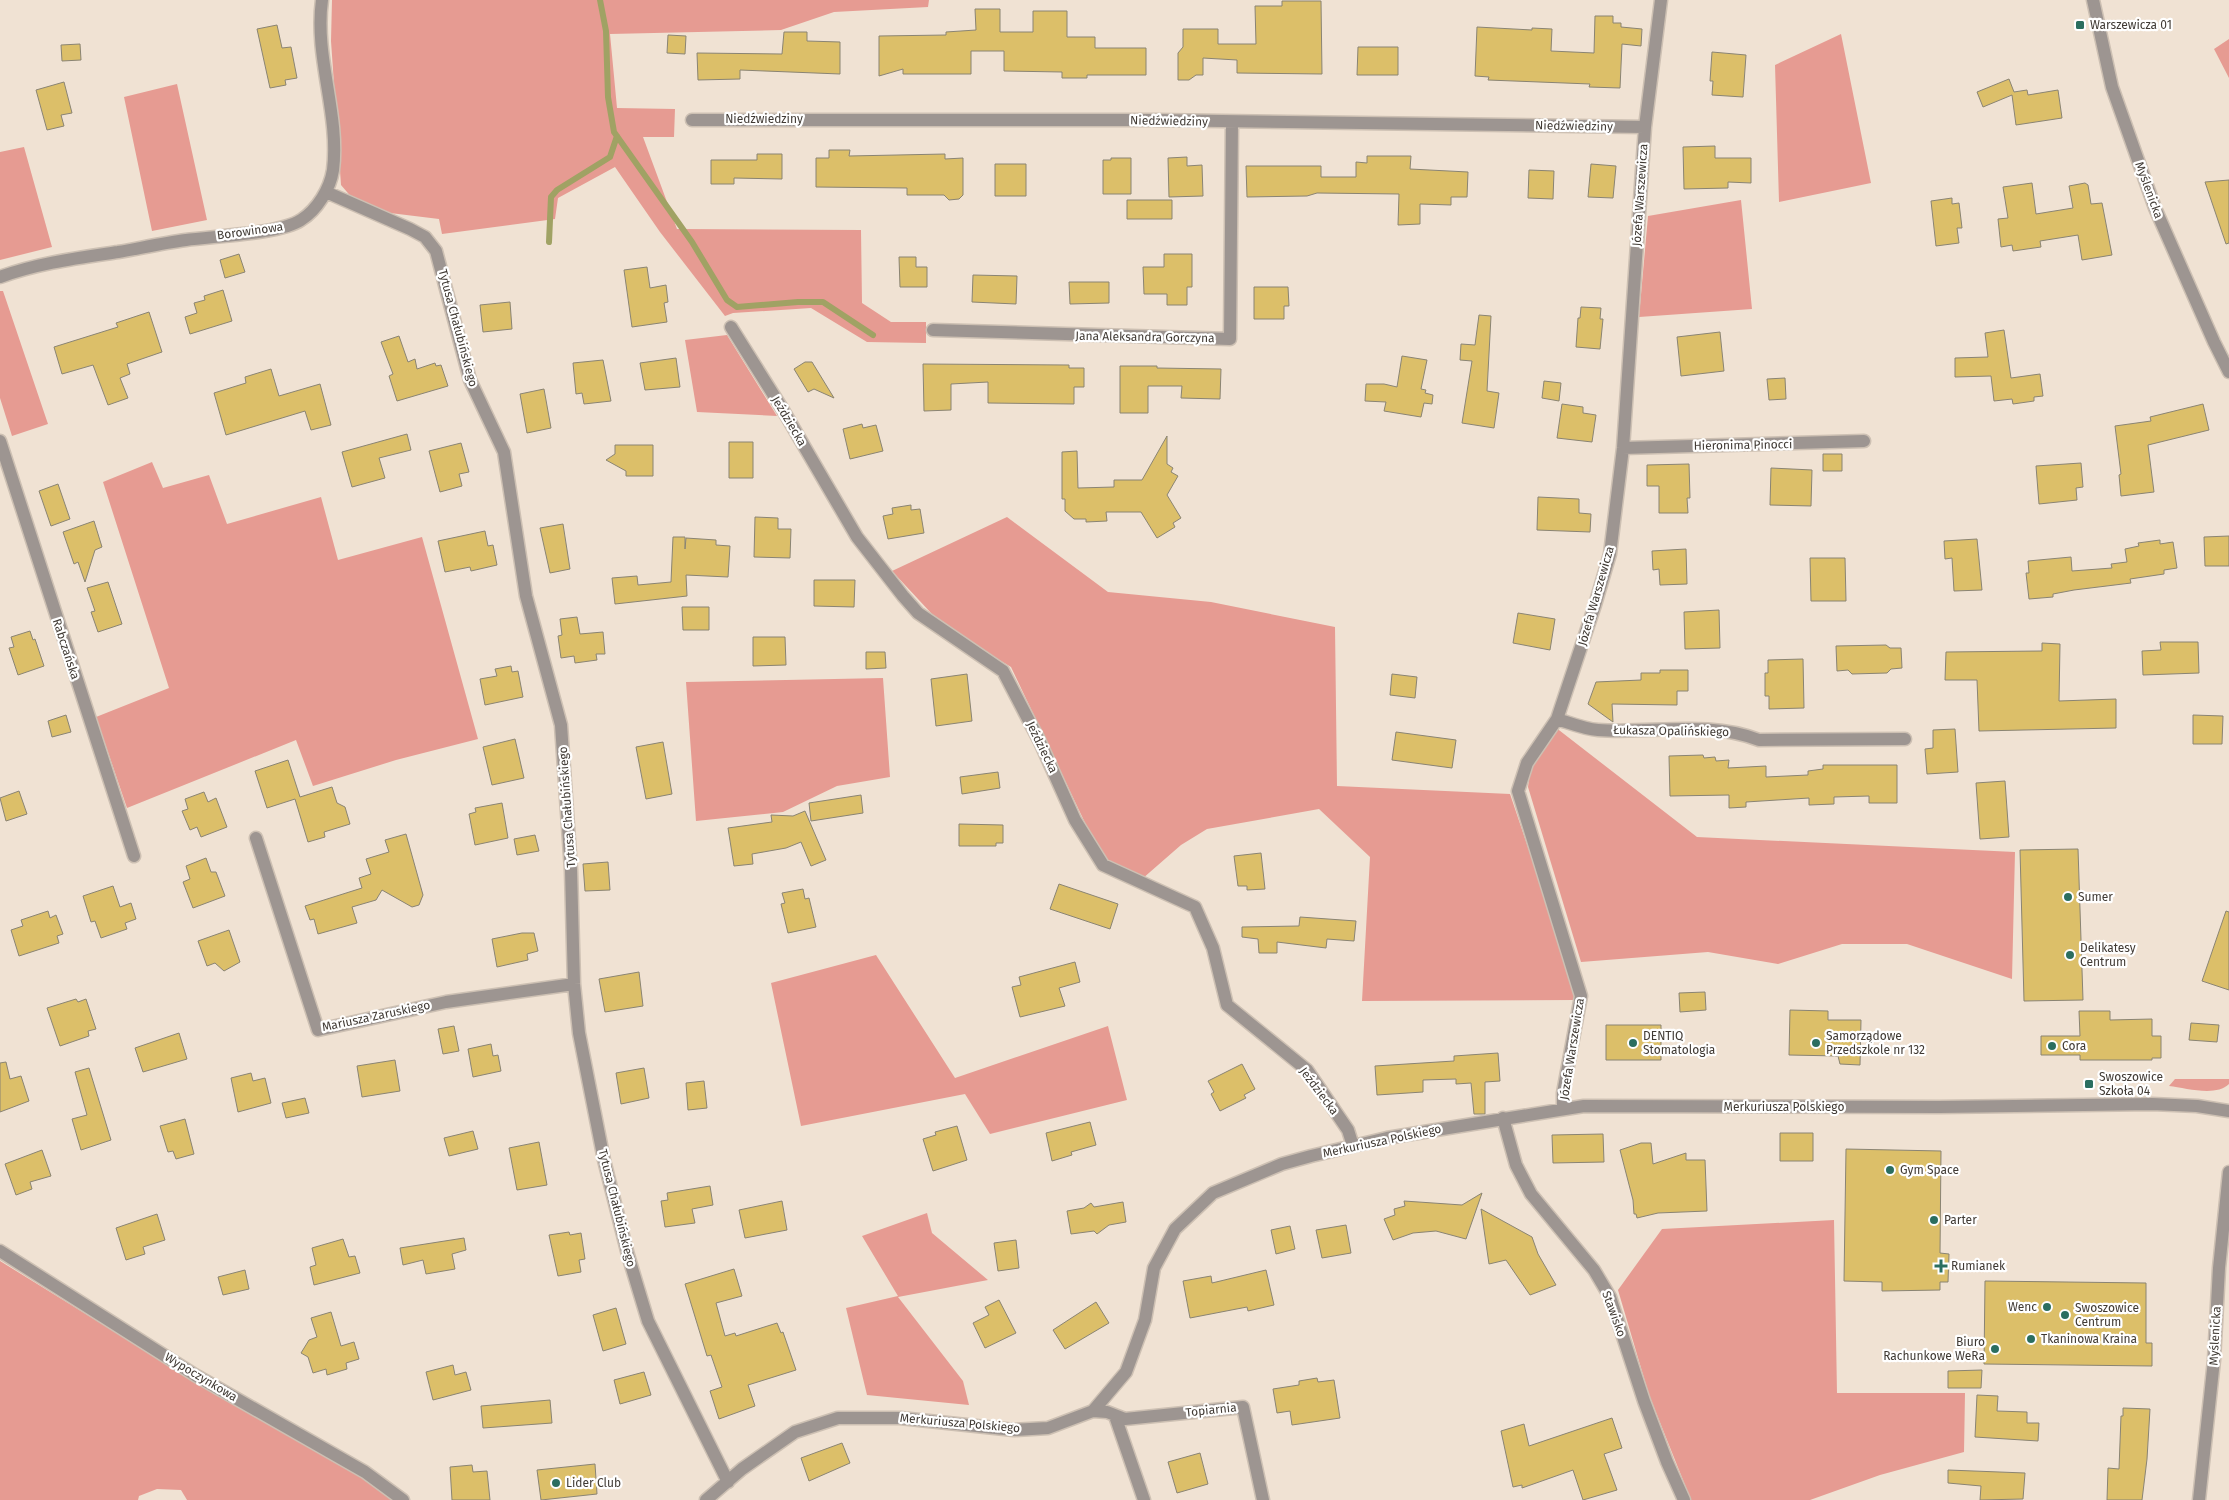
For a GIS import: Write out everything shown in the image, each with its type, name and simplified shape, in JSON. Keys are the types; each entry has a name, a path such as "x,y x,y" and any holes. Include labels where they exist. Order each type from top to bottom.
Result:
{"street":[{"name":"Borowinowa","path":"0,277 27,268 66,260 185,240 284,228 301,221 316,208 326,192 333,172 334,152 321,35 322,0"},
{"name":"Józefa Warszewicza","path":"1563,1109 1563,1093 1581,996 1518,790 1526,763 1557,719 1610,554 1622,448 1645,127 1661,0"},
{"name":"Myślenicka","path":"2093,0 2112,87 2155,208 2229,372"},
{"name":"Niedźwiedziny","path":"692,120 1232,122 1645,127"},
{"name":"Jana Aleksandra Gorczyna","path":"933,330 1230,339 1232,122"},
{"name":"Tytusa Chałubińskiego","path":"326,192 425,237 436,251 443,268 470,380 504,452 526,596 560,725 571,870 574,984 579,1033 595,1120 628,1254 648,1321 728,1482"},
{"name":"Jeździecka","path":"731,327 783,410 857,536 903,596 918,613 1003,671 1039,740 1075,820 1103,865 1195,907 1214,948 1227,1005 1307,1070 1348,1130 1353,1146"},
{"name":"Rabczańska","path":"0,441 134,856"},
{"name":"Hieronima Pinocci","path":"1622,448 1864,441"},
{"name":"Łukasza Opalińskiego","path":"1557,719 1596,730 1704,729 1740,732 1759,740 1905,739"},
{"name":"Mariusza Zaruskiego","path":"256,838 318,1030 446,1002 574,984"},
{"name":"Merkuriusza Polskiego","path":"706,1500 742,1469 795,1432 838,1418 900,1418 1014,1430 1048,1428 1093,1411 1126,1372 1145,1320 1154,1268 1175,1229 1213,1193 1282,1164 1387,1138 1584,1106 2152,1104 2197,1106 2229,1111"},
{"name":"Stawisko","path":"1503,1118 1516,1165 1531,1194 1594,1270 1610,1297 1644,1402 1684,1500"},
{"name":"Myślenicka","path":"2199,1500 2225,1246 2229,1172"},
{"name":"Wypoczynkowa","path":"0,1251 195,1375 365,1472 402,1500"},
{"name":"Topiarnia","path":"1093,1411 1107,1412 1125,1419 1243,1407 1263,1500"},
{"path":"1114,1416 1144,1500"}],"shaded area":[{"path":"332,0 929,0 928,7 834,12 781,30 610,34 617,108 675,109 674,137 643,137 677,229 861,230 862,303 891,322 926,322 926,343 867,342 811,308 733,313 725,316 660,232 615,167 558,198 555,219 442,234 439,219 390,213 353,199 341,185 331,41"},
{"path":"1841,34 1871,183 1779,202 1775,65"},
{"path":"2229,39 2229,78 2214,49"},
{"path":"177,84 207,220 152,231 124,97"},
{"path":"24,147 52,247 0,260 0,152"},
{"path":"1741,200 1752,309 1639,317 1648,216"},
{"path":"0,291 3,291 48,424 12,436 0,398"},
{"path":"727,335 777,416 697,412 685,340"},
{"path":"152,462 163,488 209,475 227,524 321,497 338,560 422,537 478,739 396,760 313,786 296,740 127,808 96,717 169,688 103,482"},
{"path":"1007,517 1108,592 1211,602 1335,627 1337,786 1510,794 1574,984 1574,1000 1362,1001 1370,857 1319,809 1207,829 1181,845 1142,879 1108,861 1097,848 1011,667 944,627 892,571"},
{"path":"883,678 890,777 837,786 783,812 696,821 686,682"},
{"path":"1555,727 1697,837 2015,852 2012,979 1907,944 1842,944 1778,964 1708,952 1581,962 1528,787 1530,772"},
{"path":"876,955 955,1078 1108,1026 1127,1100 990,1134 965,1094 801,1126 771,983"},
{"path":"2175,1079 2229,1079 2229,1084 2217,1090 2200,1091 2169,1086"},
{"path":"927,1213 932,1233 988,1280 898,1297 963,1381 969,1405 867,1395 846,1308 898,1296 862,1236"},
{"path":"1834,1220 1837,1393 1965,1393 1964,1452 1880,1475 1810,1500 1691,1500 1649,1395 1618,1290 1662,1229"},
{"path":"0,1261 188,1377 369,1482 395,1500 187,1500 181,1490 157,1489 139,1496 138,1500 0,1500"}],"building":[{"path":"1282,1 1321,1 1322,74 1237,73 1237,60 1203,58 1203,75 1196,75 1189,80 1178,80 1178,53 1183,47 1183,29 1218,29 1218,44 1256,44 1255,6 1282,6"},
{"path":"975,9 1000,9 1000,32 1033,32 1033,11 1067,11 1067,37 1095,37 1095,48 1146,48 1146,75 1087,75 1087,78 1062,78 1062,72 1004,71 1004,51 971,51 971,74 903,74 903,69 879,76 879,36 946,35 946,32 976,30"},
{"path":"1595,16 1613,16 1613,23 1621,23 1621,27 1642,29 1641,46 1622,44 1620,88 1589,87 1590,84 1488,80 1489,77 1475,76 1477,27 1532,30 1532,28 1552,29 1551,51 1594,53"},
{"path":"277,25 282,48 291,47 297,78 285,80 286,85 270,88 257,29"},
{"path":"784,32 807,32 807,41 840,42 840,74 740,70 740,79 698,80 697,53 782,54"},
{"path":"668,35 686,36 685,54 667,53"},
{"path":"80,44 81,60 62,61 61,45"},
{"path":"1358,47 1398,47 1398,75 1357,75"},
{"path":"1712,52 1746,55 1743,97 1712,95 1713,81 1710,81"},
{"path":"2009,79 2014,92 2027,90 2028,95 2058,90 2062,118 2016,125 2012,95 1983,107 1977,92"},
{"path":"64,82 72,113 61,115 64,126 47,130 36,90"},
{"path":"1715,146 1715,158 1751,158 1751,183 1728,182 1728,188 1684,189 1683,147"},
{"path":"829,150 850,150 849,156 945,154 945,159 963,158 963,195 959,199 949,200 944,195 907,195 907,188 816,187 816,158 829,158"},
{"path":"757,154 782,154 782,179 734,178 734,184 711,184 711,160 757,160"},
{"path":"1367,156 1411,156 1410,169 1468,172 1467,197 1451,197 1451,205 1420,204 1420,224 1398,225 1399,194 1317,193 1307,196 1247,197 1246,166 1321,166 1321,177 1356,177 1356,162 1367,163"},
{"path":"1187,157 1187,166 1202,165 1203,196 1169,197 1168,158"},
{"path":"1111,158 1131,158 1131,194 1103,194 1103,160 1111,160"},
{"path":"995,164 1026,164 1026,196 995,196"},
{"path":"1591,164 1616,166 1613,198 1588,197"},
{"path":"1529,170 1554,171 1553,199 1528,198"},
{"path":"2229,180 2229,243 2226,244 2205,182"},
{"path":"2032,183 2036,214 2073,208 2069,186 2085,183 2088,185 2091,204 2102,203 2112,255 2082,260 2078,235 2040,241 2041,247 2013,251 2012,245 2001,247 1998,219 2008,218 2003,187"},
{"path":"1952,198 1952,204 1959,203 1962,228 1957,228 1959,243 1936,246 1931,201"},
{"path":"1127,200 1172,200 1172,219 1127,219"},
{"path":"239,254 245,272 225,278 220,260"},
{"path":"1164,254 1192,254 1192,287 1187,287 1187,305 1167,305 1167,294 1144,294 1143,267 1164,267"},
{"path":"899,257 916,257 916,267 927,267 927,287 900,287"},
{"path":"647,267 650,288 666,285 668,302 664,303 667,322 632,327 624,270"},
{"path":"973,275 1017,276 1016,304 972,302"},
{"path":"1069,282 1109,282 1109,303 1070,304"},
{"path":"1254,287 1288,287 1289,306 1284,306 1284,319 1254,319"},
{"path":"223,290 232,321 190,334 185,317 197,313 194,303 205,300 204,296"},
{"path":"510,302 512,329 483,332 480,305"},
{"path":"1581,307 1601,308 1600,319 1603,319 1600,349 1576,347 1578,318 1580,318"},
{"path":"149,312 162,352 127,364 130,374 120,378 128,398 108,405 93,365 62,374 54,347 118,327 116,323"},
{"path":"1479,315 1491,316 1487,391 1499,393 1494,428 1462,423 1472,361 1460,360 1461,344 1475,345"},
{"path":"2004,330 2011,378 2040,374 2043,396 2034,397 2034,401 2013,404 2012,399 1994,401 1991,376 1955,377 1955,358 1988,357 1985,333"},
{"path":"1720,332 1724,371 1681,376 1677,337"},
{"path":"399,336 408,362 415,359 417,369 435,363 436,366 441,365 448,386 397,401 389,376 393,374 381,342"},
{"path":"1402,356 1427,360 1421,389 1426,390 1425,393 1433,395 1432,404 1424,403 1421,417 1384,411 1386,402 1365,401 1366,384 1384,384 1397,387"},
{"path":"676,358 680,387 645,390 640,363"},
{"path":"603,360 611,401 584,404 582,393 576,394 573,363"},
{"path":"805,362 812,362 834,398 814,389 808,392 794,369"},
{"path":"923,364 1069,365 1069,368 1084,368 1084,387 1074,387 1074,404 988,403 988,382 951,384 951,410 924,411"},
{"path":"1120,366 1221,369 1220,399 1181,398 1182,386 1148,386 1148,413 1120,413"},
{"path":"271,369 279,396 320,384 331,425 311,430 305,411 226,435 214,393 246,383 245,377"},
{"path":"1785,378 1786,399 1769,400 1767,379"},
{"path":"1544,381 1561,383 1559,401 1542,398"},
{"path":"544,389 551,428 527,433 520,394"},
{"path":"1562,404 1583,407 1583,413 1596,415 1592,442 1557,438"},
{"path":"2203,404 2209,430 2148,445 2154,492 2121,496 2119,475 2121,474 2115,426 2151,421 2150,417"},
{"path":"862,424 863,428 876,425 883,451 850,459 843,429"},
{"path":"407,434 411,450 379,458 385,478 352,487 342,452"},
{"path":"1167,436 1167,464 1173,468 1171,472 1178,476 1167,495 1181,518 1173,523 1175,527 1157,538 1141,512 1106,512 1107,521 1086,522 1086,519 1074,519 1065,511 1065,499 1062,499 1062,452 1077,451 1078,488 1114,487 1114,480 1142,480"},
{"path":"729,442 753,442 753,478 729,478"},
{"path":"461,443 469,472 459,474 462,486 440,492 429,451"},
{"path":"615,445 653,445 653,476 626,476 626,471 606,460 615,454"},
{"path":"1823,454 1842,454 1842,471 1823,471"},
{"path":"2081,463 2083,487 2076,488 2077,500 2039,504 2036,466"},
{"path":"1689,464 1690,498 1687,498 1688,513 1659,513 1659,486 1647,486 1647,465"},
{"path":"1771,468 1812,470 1811,506 1770,505"},
{"path":"58,484 70,519 51,526 39,491"},
{"path":"1538,497 1579,499 1579,513 1591,514 1590,532 1537,530"},
{"path":"911,505 911,510 920,509 924,533 888,539 883,516 893,514 892,508"},
{"path":"755,517 778,518 778,529 791,529 790,558 754,557"},
{"path":"94,521 102,547 95,550 85,582 78,562 74,564 63,532"},
{"path":"563,524 570,569 550,573 540,528"},
{"path":"485,531 488,546 493,545 497,565 471,571 470,567 445,572 438,541"},
{"path":"2229,536 2229,566 2205,566 2204,537"},
{"path":"673,537 685,537 685,549 686,538 716,540 716,545 730,546 728,577 686,575 687,596 615,604 612,578 637,576 638,585 671,582"},
{"path":"1977,539 1982,590 1954,591 1952,558 1945,559 1944,541"},
{"path":"2160,540 2160,544 2173,542 2177,568 2164,570 2164,574 2130,579 2131,583 2074,590 2053,594 2053,597 2029,599 2026,573 2029,573 2028,561 2071,557 2072,571 2112,568 2111,564 2127,562 2125,549 2139,546 2138,543"},
{"path":"1686,549 1687,584 1660,585 1659,569 1653,570 1652,551"},
{"path":"1810,558 1845,558 1846,601 1811,601"},
{"path":"814,580 855,580 854,607 814,606"},
{"path":"108,582 122,624 98,632 91,612 95,611 87,588"},
{"path":"682,607 709,607 709,630 683,630"},
{"path":"1719,610 1720,648 1685,649 1684,612"},
{"path":"1518,613 1555,619 1550,650 1513,643"},
{"path":"577,617 580,634 603,632 605,654 596,654 597,660 575,663 574,656 561,658 558,636 562,635 560,619"},
{"path":"30,631 33,640 35,639 44,666 18,675 9,648 14,647 11,637"},
{"path":"753,637 785,637 786,665 753,666"},
{"path":"2160,642 2198,642 2199,673 2143,675 2142,651 2161,650"},
{"path":"2042,643 2060,644 2059,701 2116,699 2116,728 1979,731 1977,680 1945,680 1946,652 2042,651"},
{"path":"1886,645 1890,648 1901,648 1902,668 1891,669 1887,673 1852,674 1848,670 1837,671 1836,646"},
{"path":"866,652 885,652 886,668 866,669"},
{"path":"1803,659 1804,708 1769,709 1769,696 1765,696 1765,673 1768,673 1768,660"},
{"path":"511,666 512,672 518,671 523,697 485,705 480,679 497,676 495,669"},
{"path":"1660,670 1688,670 1688,691 1677,691 1677,705 1612,704 1613,722 1588,704 1596,682 1641,680 1641,673 1660,673"},
{"path":"967,674 972,721 936,726 931,679"},
{"path":"1392,674 1417,677 1415,698 1390,695"},
{"path":"66,715 71,732 52,737 48,721"},
{"path":"2193,715 2223,716 2222,744 2193,744"},
{"path":"1955,729 1958,772 1927,774 1925,749 1933,748 1933,730"},
{"path":"1396,732 1456,740 1452,768 1392,760"},
{"path":"515,739 524,778 492,785 483,747"},
{"path":"663,742 672,794 646,799 636,747"},
{"path":"1703,755 1704,758 1715,757 1716,761 1729,760 1728,768 1766,766 1766,777 1808,775 1808,771 1823,769 1823,765 1897,765 1897,803 1869,803 1869,796 1834,797 1834,804 1809,805 1809,798 1746,802 1746,807 1729,808 1729,795 1670,796 1669,756"},
{"path":"288,760 300,797 332,787 337,803 345,807 350,824 324,832 325,837 308,842 295,799 267,808 255,771"},
{"path":"998,772 1000,788 962,794 960,777"},
{"path":"2005,781 2009,837 1980,839 1976,783"},
{"path":"19,791 27,814 6,821 0,798"},
{"path":"204,792 208,802 216,798 227,827 201,837 197,827 190,830 182,811 188,809 185,799"},
{"path":"861,795 863,813 811,821 809,803"},
{"path":"502,803 508,838 475,845 469,814 476,812 475,808"},
{"path":"805,811 826,860 811,866 801,842 786,848 752,854 753,864 734,866 728,828 772,822 771,815 793,816"},
{"path":"959,824 1003,825 1003,843 996,843 996,846 959,846"},
{"path":"406,834 423,895 419,905 412,907 382,890 376,900 352,907 357,923 318,934 314,919 310,920 305,906 362,888 359,878 371,874 366,859 389,852 385,840"},
{"path":"535,835 539,851 517,855 514,839"},
{"path":"2078,849 2083,1000 2024,1001 2020,850"},
{"path":"1261,853 1265,889 1247,890 1247,886 1238,886 1234,856"},
{"path":"206,858 211,872 216,872 225,896 193,908 183,882 190,879 186,866"},
{"path":"608,862 610,890 585,891 583,864"},
{"path":"1059,884 1118,904 1110,929 1050,909"},
{"path":"113,886 120,907 131,903 136,919 125,923 127,929 101,938 95,921 91,922 83,896"},
{"path":"803,889 805,899 809,898 816,927 788,933 781,904 785,903 782,893"},
{"path":"48,911 50,918 56,915 63,934 57,936 59,943 19,956 11,930 23,926 21,920"},
{"path":"2226,911 2229,912 2229,990 2202,981"},
{"path":"1300,917 1356,921 1354,941 1327,939 1326,948 1277,942 1277,953 1259,953 1258,939 1242,937 1242,927 1299,926"},
{"path":"229,930 240,962 224,971 215,963 207,966 198,941"},
{"path":"522,933 534,933 538,951 527,954 528,960 497,967 492,939"},
{"path":"1075,962 1080,982 1059,988 1065,1006 1020,1017 1012,987 1021,985 1019,977"},
{"path":"639,972 643,1006 605,1012 599,979"},
{"path":"1705,992 1706,1010 1680,1012 1679,993"},
{"path":"76,999 78,1002 86,999 96,1029 88,1031 89,1036 60,1046 47,1008"},
{"path":"1790,1010 1828,1011 1828,1020 1861,1020 1860,1065 1840,1064 1838,1056 1789,1055"},
{"path":"2079,1011 2110,1011 2110,1020 2152,1019 2152,1036 2161,1036 2161,1058 2152,1058 2152,1060 2080,1060 2080,1055 2041,1055 2041,1036 2080,1036"},
{"path":"2191,1023 2219,1025 2217,1042 2189,1040"},
{"name":"DENTIQ Stomatologia","path":"1606,1025 1661,1025 1661,1060 1606,1060"},
{"path":"454,1026 459,1051 443,1054 438,1029"},
{"path":"179,1033 187,1059 143,1072 135,1048"},
{"path":"491,1044 493,1056 498,1055 501,1071 473,1077 468,1049"},
{"path":"1498,1053 1500,1081 1485,1082 1485,1114 1474,1114 1471,1083 1456,1084 1456,1079 1423,1080 1423,1092 1377,1095 1375,1066 1454,1061 1454,1056"},
{"path":"395,1060 400,1091 362,1097 357,1066"},
{"path":"6,1062 10,1079 21,1076 29,1101 0,1112 0,1063"},
{"path":"1242,1064 1255,1089 1244,1095 1246,1098 1220,1111 1211,1094 1214,1092 1208,1081"},
{"path":"89,1068 111,1140 81,1150 72,1119 87,1115 75,1072"},
{"path":"644,1068 649,1098 621,1104 616,1073"},
{"path":"251,1073 253,1081 265,1078 271,1103 238,1112 231,1078"},
{"path":"704,1081 707,1108 688,1110 686,1083"},
{"path":"305,1098 309,1113 286,1118 282,1103"},
{"path":"185,1119 194,1154 176,1159 173,1151 168,1152 160,1126"},
{"path":"1090,1122 1096,1145 1071,1152 1072,1155 1052,1161 1046,1133"},
{"path":"957,1126 967,1160 933,1171 923,1139 936,1135 935,1132"},
{"path":"473,1131 478,1149 449,1156 444,1138"},
{"path":"1780,1133 1813,1133 1813,1161 1780,1161"},
{"path":"1603,1134 1604,1162 1553,1163 1552,1135"},
{"path":"539,1142 547,1185 517,1190 509,1148"},
{"path":"1641,1143 1651,1143 1653,1164 1686,1153 1686,1160 1705,1160 1707,1211 1658,1213 1637,1218 1636,1214 1634,1214 1633,1200 1620,1150"},
{"path":"1846,1149 1941,1151 1940,1253 1949,1254 1948,1282 1940,1282 1940,1290 1882,1291 1882,1282 1844,1281"},
{"path":"42,1150 51,1176 30,1182 32,1189 16,1195 5,1164"},
{"path":"710,1186 713,1205 692,1209 695,1223 665,1227 661,1201 668,1200 667,1193"},
{"path":"1482,1193 1466,1239 1436,1231 1413,1233 1393,1240 1384,1219 1395,1215 1394,1209 1405,1206 1404,1201 1462,1205"},
{"path":"782,1201 787,1230 745,1238 739,1210"},
{"path":"1123,1202 1126,1222 1109,1225 1097,1234 1094,1231 1071,1234 1067,1211 1084,1208 1091,1203 1094,1207"},
{"path":"1481,1209 1532,1237 1538,1254 1556,1285 1530,1295 1506,1260 1489,1264"},
{"path":"157,1214 165,1240 143,1247 145,1254 126,1260 116,1228"},
{"path":"1346,1225 1351,1253 1322,1258 1316,1230"},
{"path":"1290,1226 1295,1249 1276,1254 1271,1230"},
{"path":"569,1232 570,1235 581,1233 585,1259 579,1260 581,1272 558,1276 549,1235"},
{"path":"464,1238 466,1250 452,1254 455,1269 426,1274 423,1260 403,1265 400,1248"},
{"path":"343,1239 349,1257 355,1256 360,1273 314,1285 310,1267 316,1265 312,1248"},
{"path":"1016,1240 1019,1268 998,1271 994,1243"},
{"path":"734,1269 742,1296 716,1303 725,1336 735,1333 736,1336 777,1323 781,1333 783,1332 796,1370 748,1385 755,1406 719,1419 710,1391 722,1387 711,1355 707,1356 685,1284"},
{"path":"245,1270 249,1289 223,1295 218,1277"},
{"path":"1266,1270 1274,1305 1248,1311 1247,1307 1190,1318 1183,1281 1211,1276 1212,1283"},
{"name":"Swoszowice Centrum","path":"1985,1281 2146,1283 2146,1343 2152,1343 2152,1366 1984,1364"},
{"path":"999,1300 1016,1333 985,1348 973,1323 989,1315 985,1307"},
{"path":"1096,1302 1109,1323 1065,1349 1053,1330"},
{"path":"616,1308 626,1344 603,1351 593,1315"},
{"path":"331,1312 341,1346 354,1342 359,1359 346,1363 347,1369 327,1375 326,1369 313,1373 308,1357 301,1353 309,1340 317,1337 311,1318"},
{"path":"453,1365 455,1375 466,1372 471,1390 433,1400 426,1372"},
{"path":"1982,1370 1981,1388 1948,1388 1948,1371"},
{"path":"644,1372 651,1395 620,1404 614,1380"},
{"path":"1317,1378 1318,1382 1334,1380 1340,1418 1292,1425 1290,1411 1277,1413 1273,1389 1299,1385 1299,1381"},
{"path":"1977,1395 1998,1396 1997,1411 2027,1412 2027,1423 2039,1423 2038,1441 1975,1437"},
{"path":"550,1400 552,1423 483,1428 481,1406"},
{"path":"2123,1408 2150,1409 2142,1500 2107,1500 2108,1468 2119,1469"},
{"path":"1612,1418 1622,1448 1604,1454 1617,1490 1583,1500 1573,1470 1522,1488 1522,1485 1513,1487 1501,1431 1524,1424 1529,1446"},
{"path":"842,1443 850,1463 809,1481 801,1458"},
{"path":"1200,1453 1208,1484 1177,1493 1168,1462"},
{"path":"595,1464 597,1494 541,1500 537,1470"},
{"path":"472,1465 473,1472 487,1471 490,1500 452,1500 450,1467"},
{"path":"1948,1470 2025,1473 2023,1499 1980,1500 1981,1486 1948,1483"}],"waterway":[{"path":"600,0 606,31 608,97 614,132 692,242 727,300 737,307 823,302 873,335"},
{"path":"549,242 551,197 557,190 610,157 617,136"}],"place":[{"name":"Warszewicza 01","path":"2080,25"},
{"name":"Sumer","path":"2068,897"},
{"name":"Delikatesy Centrum","path":"2070,955"},
{"name":"DENTIQ Stomatologia","path":"1633,1043"},
{"name":"Samorządowe Przedszkole nr 132","path":"1816,1043"},
{"name":"Cora","path":"2052,1046"},
{"name":"Swoszowice Szkoła 04","path":"2089,1084"},
{"name":"Gym Space","path":"1890,1170"},
{"name":"Parter","path":"1934,1220"},
{"name":"Rumianek","path":"1941,1266"},
{"name":"Wenc","path":"2047,1307"},
{"name":"Swoszowice Centrum","path":"2065,1315"},
{"name":"Tkaninowa Kraina","path":"2031,1339"},
{"name":"Biuro Rachunkowe WeRa","path":"1995,1349"},
{"name":"Lider Club","path":"556,1483"}]}
